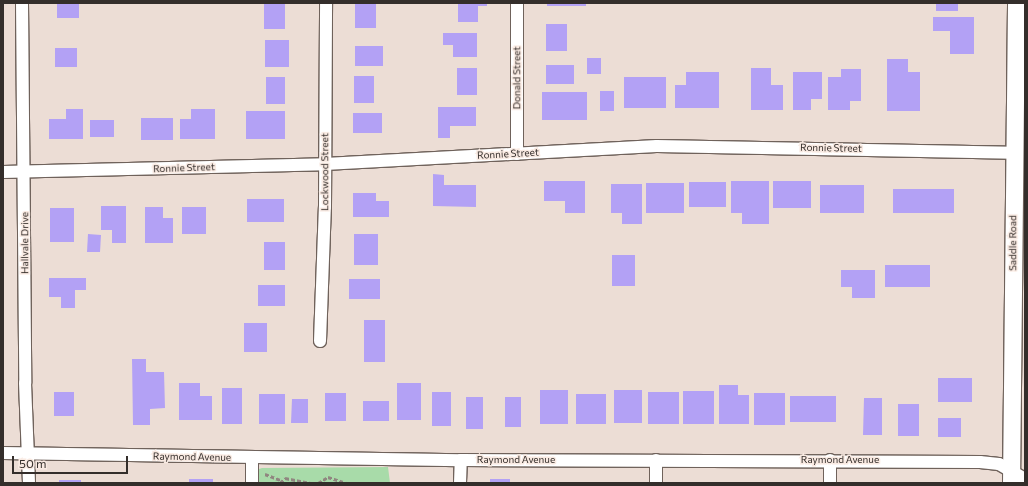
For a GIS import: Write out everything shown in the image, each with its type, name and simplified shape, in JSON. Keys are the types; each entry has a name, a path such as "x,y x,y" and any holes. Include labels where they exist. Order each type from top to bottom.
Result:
{"street":[{"name":"Hallvale Drive","path":"22,3 26,172 27,453 29,483"},
{"name":"Lockwood Street","path":"320,341 325,164 326,3"},
{"name":"Donald Street","path":"517,154 518,3"},
{"name":"Saddle Road","path":"1016,3 1012,153 1016,477"},
{"name":"Ronnie Street","path":"3,172 325,164 657,146 1012,153"},
{"name":"Raymond Avenue","path":"3,453 461,460 830,460 980,462 1016,477"},
{"path":"252,458 252,483"},
{"path":"460,483 461,460"},
{"path":"656,460 656,483"},
{"path":"830,460 830,483"}],"path":[{"path":"318,483 328,477 348,483"},
{"path":"280,483 287,478 311,483"}],"green space":[{"path":"388,467 390,483 258,483 259,469"}],"building":[{"path":"57,3 79,3 79,18 57,18"},
{"path":"264,3 285,3 285,29 264,29"},
{"path":"355,3 376,3 376,28 355,28"},
{"path":"458,3 487,3 487,6 478,6 478,22 458,22"},
{"path":"547,3 586,3 586,6 547,6"},
{"path":"936,3 958,3 958,11 936,11"},
{"path":"933,17 974,17 974,54 950,54 950,31 933,31"},
{"path":"546,24 567,24 567,51 546,51"},
{"path":"443,33 477,33 477,57 453,57 453,45 443,45"},
{"path":"265,40 289,40 289,67 265,67"},
{"path":"355,46 383,46 383,66 355,66"},
{"path":"55,48 77,48 77,67 55,67"},
{"path":"587,58 601,58 601,74 587,74"},
{"path":"887,59 908,59 908,72 920,72 920,111 887,111"},
{"path":"546,65 574,65 574,84 546,84"},
{"path":"457,68 477,68 477,95 457,95"},
{"path":"751,68 771,68 771,85 783,85 783,110 751,110"},
{"path":"841,69 861,69 861,101 850,101 850,110 828,110 828,77 841,77"},
{"path":"686,72 719,72 719,108 675,108 675,85 686,85"},
{"path":"793,72 822,72 822,99 811,99 811,110 793,110"},
{"path":"354,76 374,76 374,103 354,103"},
{"path":"266,77 285,77 285,104 266,104"},
{"path":"624,77 666,77 666,108 624,108"},
{"path":"600,91 614,91 614,111 600,111"},
{"path":"542,92 587,92 587,120 542,120"},
{"path":"438,107 476,107 476,126 450,126 450,138 438,138"},
{"path":"66,109 83,109 83,139 49,139 49,119 66,119"},
{"path":"191,109 215,109 215,139 180,139 180,119 191,119"},
{"path":"246,111 285,111 285,139 246,139"},
{"path":"353,113 382,113 382,133 353,133"},
{"path":"141,118 173,118 173,140 141,140"},
{"path":"90,120 114,120 114,137 90,137"},
{"path":"433,174 444,175 444,185 476,185 476,207 433,206"},
{"path":"544,181 585,181 585,213 565,213 565,201 544,201"},
{"path":"731,181 769,181 769,224 742,224 742,213 731,213"},
{"path":"773,181 811,181 811,208 773,208"},
{"path":"689,182 726,182 726,207 689,207"},
{"path":"646,183 684,183 684,213 646,213"},
{"path":"611,184 642,184 642,224 622,224 622,213 611,213"},
{"path":"820,185 864,185 864,213 820,213"},
{"path":"893,189 954,189 954,213 893,213"},
{"path":"353,193 376,193 376,201 389,201 389,217 353,217"},
{"path":"247,199 284,199 284,222 247,222"},
{"path":"101,206 126,206 126,243 112,243 112,230 101,230"},
{"path":"145,207 163,207 163,218 173,218 173,243 145,243"},
{"path":"182,207 206,207 206,234 182,234"},
{"path":"50,208 74,208 74,242 50,242"},
{"path":"88,234 101,235 100,252 87,252"},
{"path":"354,234 378,234 378,265 354,265"},
{"path":"264,242 285,242 285,270 264,270"},
{"path":"612,255 635,255 635,286 612,286"},
{"path":"885,265 930,265 930,287 885,287"},
{"path":"841,270 875,270 875,298 852,298 852,287 841,287"},
{"path":"49,278 86,278 86,290 75,290 75,308 61,308 61,297 49,297"},
{"path":"349,279 380,279 380,299 349,299"},
{"path":"258,285 285,285 285,306 258,306"},
{"path":"364,320 385,320 385,362 364,362"},
{"path":"244,323 267,323 267,352 244,352"},
{"path":"132,359 146,359 146,372 164,372 165,408 150,409 150,425 133,425"},
{"path":"938,378 972,378 972,402 938,402"},
{"path":"179,383 200,383 200,396 212,396 212,420 179,420"},
{"path":"397,383 421,383 421,420 397,420"},
{"path":"719,385 738,385 738,395 749,395 749,424 719,424"},
{"path":"222,388 242,388 242,424 222,424"},
{"path":"540,390 568,390 568,424 540,424"},
{"path":"614,390 642,390 642,423 614,423"},
{"path":"683,391 714,391 714,424 683,424"},
{"path":"54,392 74,392 74,416 54,416"},
{"path":"432,392 451,392 451,426 432,426"},
{"path":"648,392 679,392 679,424 648,424"},
{"path":"325,393 346,393 346,421 325,421"},
{"path":"754,393 785,393 785,425 754,425"},
{"path":"259,394 285,394 285,424 259,424"},
{"path":"576,394 606,394 606,424 576,424"},
{"path":"790,396 836,396 836,422 790,422"},
{"path":"466,397 483,397 483,429 466,429"},
{"path":"505,397 521,397 521,427 505,427"},
{"path":"864,398 882,398 882,435 863,435"},
{"path":"292,399 308,399 308,423 291,423"},
{"path":"363,401 389,401 389,421 363,421"},
{"path":"898,404 919,404 919,436 898,436"},
{"path":"938,418 961,418 961,437 938,437"},
{"path":"189,479 213,479 213,483 189,483"},
{"path":"490,479 510,479 510,483 490,483"},
{"path":"59,480 81,480 81,483 59,483"}]}
